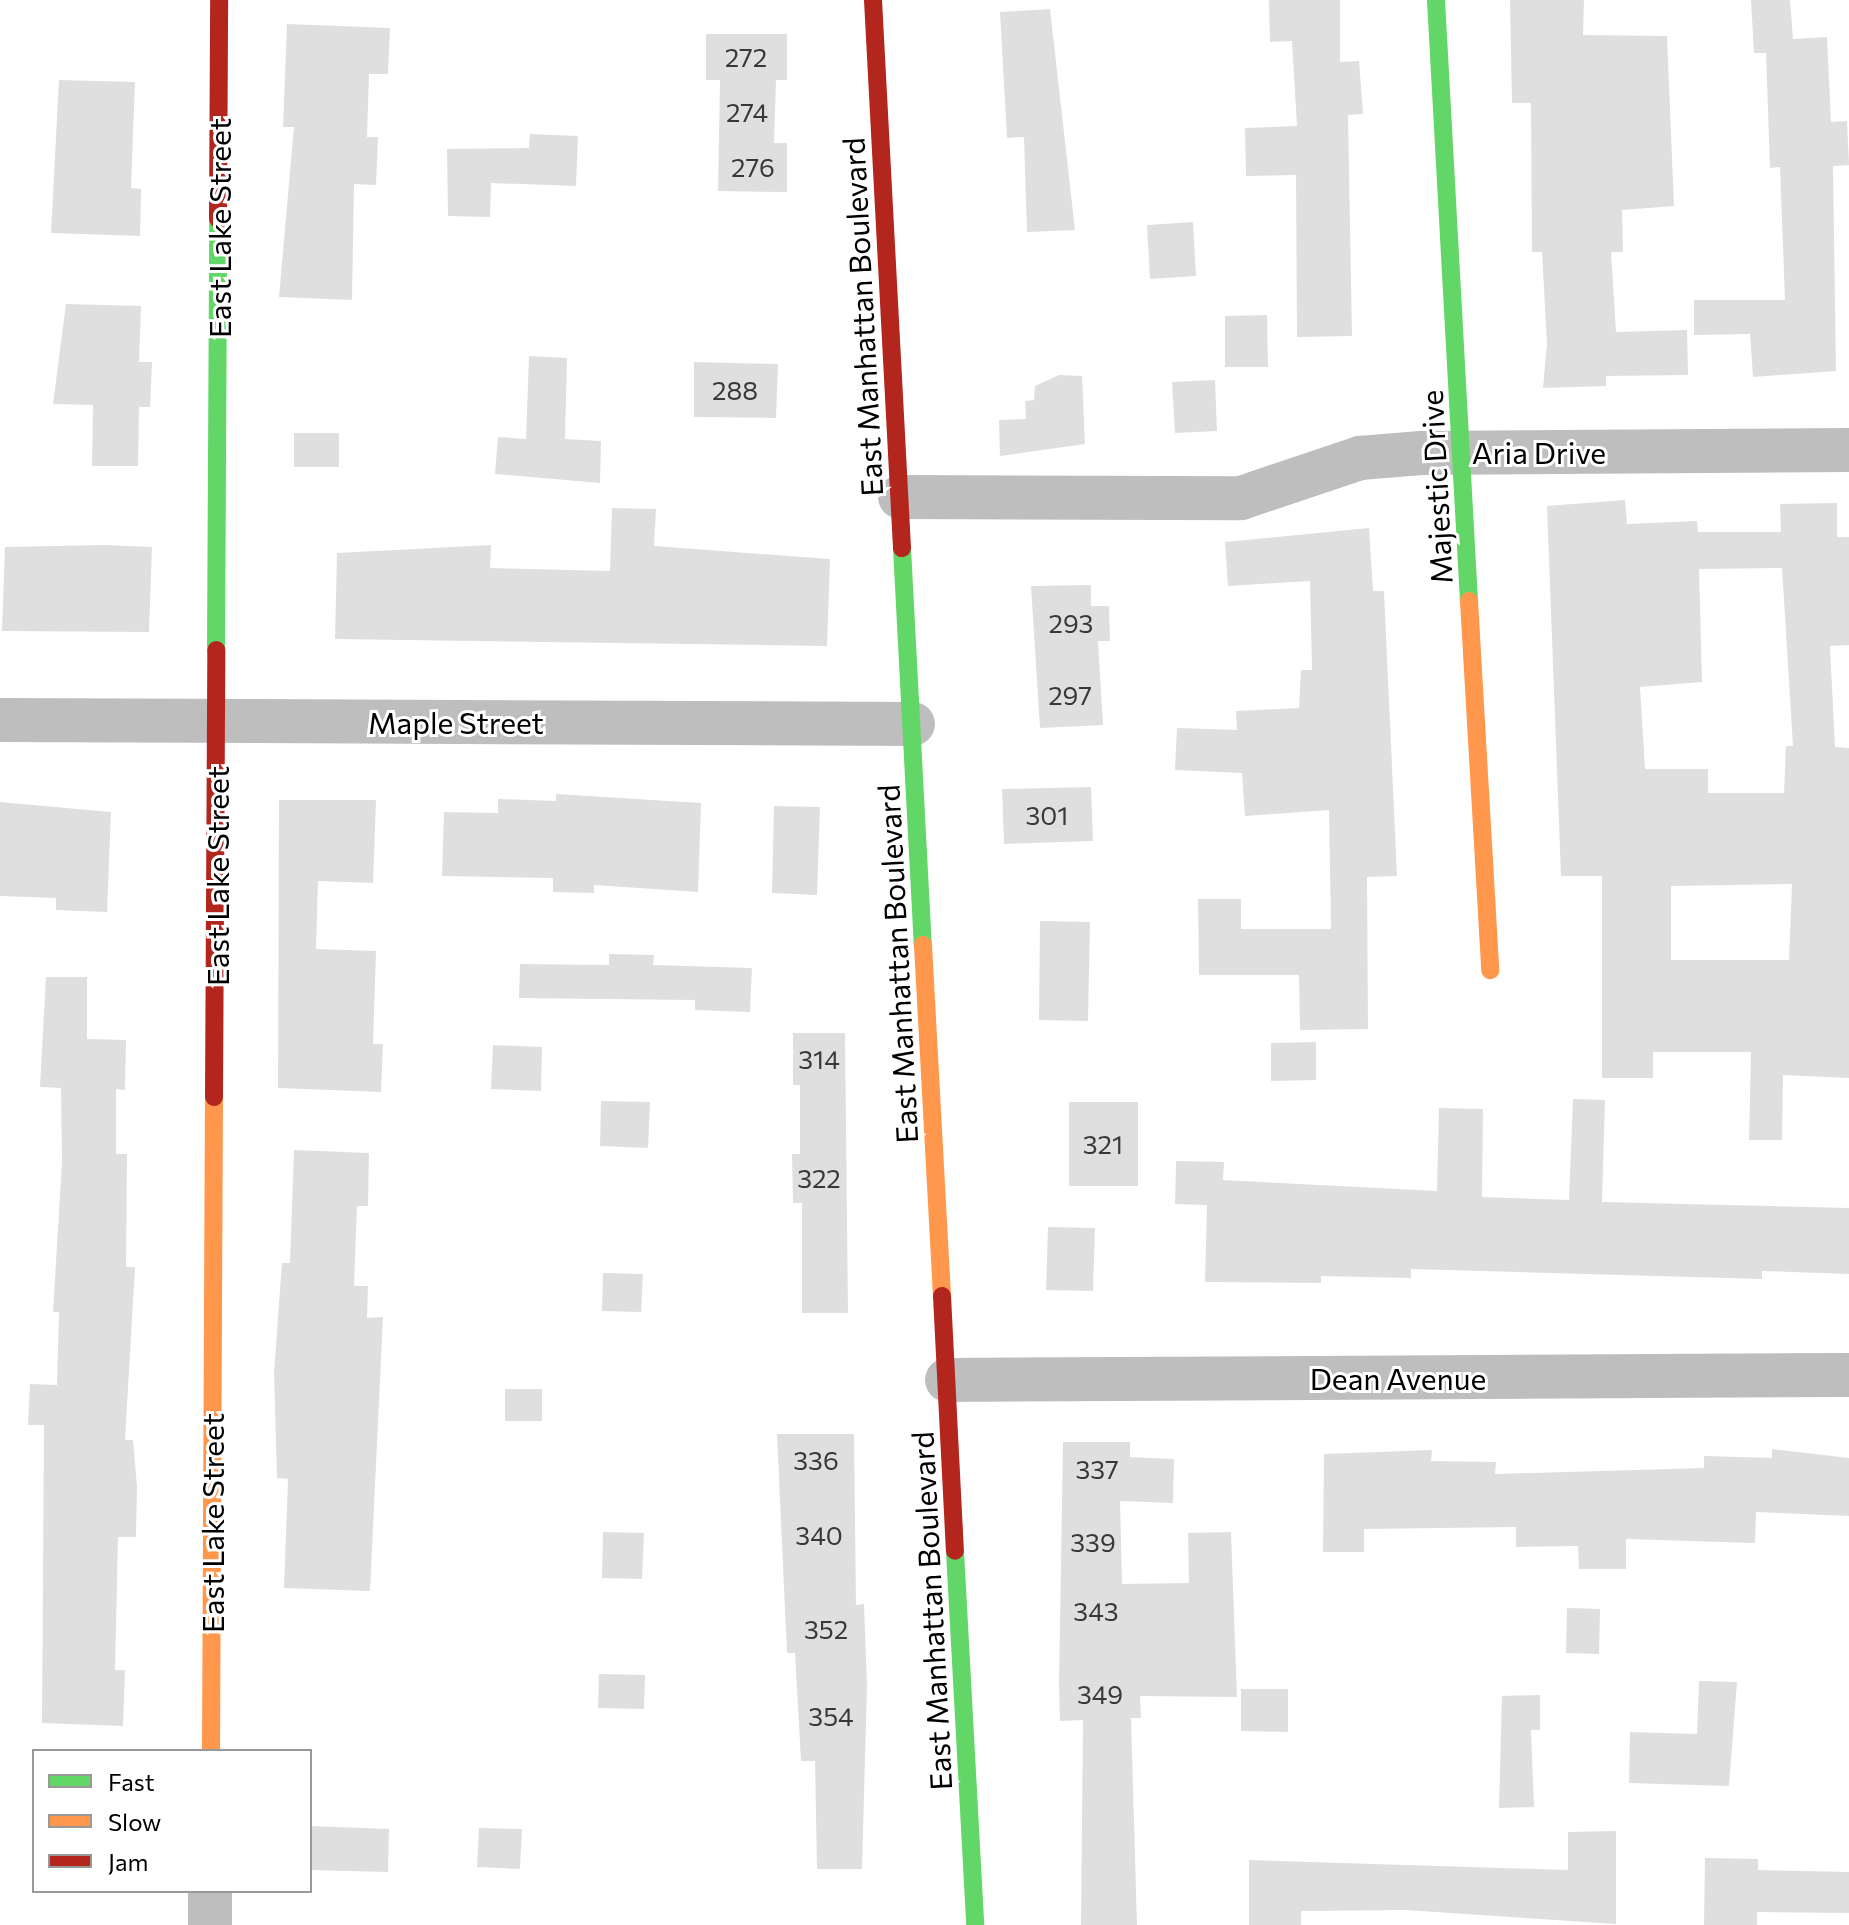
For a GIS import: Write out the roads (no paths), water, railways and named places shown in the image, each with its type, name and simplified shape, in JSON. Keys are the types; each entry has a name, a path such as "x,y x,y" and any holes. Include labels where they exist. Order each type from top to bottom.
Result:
{"street":[{"name":"East Lake Street","path":"211,1749 219,0"},
{"name":"East Manhattan Boulevard","path":"873,0 975,1925"},
{"name":"Majestic Drive","path":"1436,0 1490,970"},
{"name":"Aria Drive","path":"900,497 1241,498 1360,458 1462,452 1849,450"},
{"name":"Maple Street","path":"0,720 913,724"},
{"name":"Dean Avenue","path":"947,1380 1849,1375"},
{"path":"210,1893 210,1925"}]}
